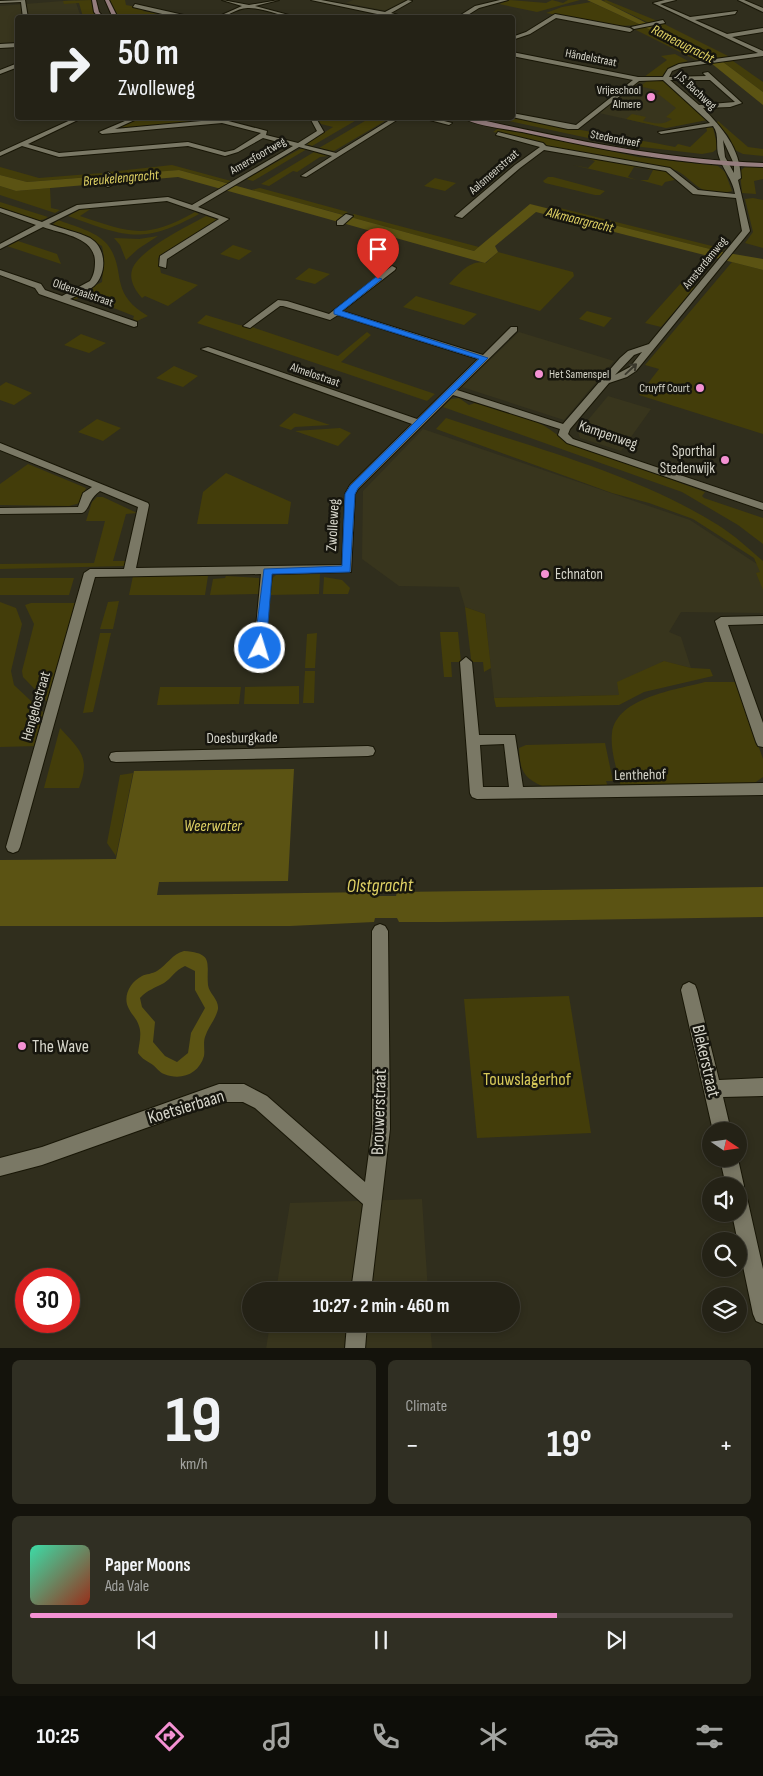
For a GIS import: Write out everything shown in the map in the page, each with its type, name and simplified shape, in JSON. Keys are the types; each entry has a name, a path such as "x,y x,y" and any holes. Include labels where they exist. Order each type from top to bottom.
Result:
{"main road":[{"path":"107,0 114,15"},
{"path":"94,1 100,15"},
{"name":"Stedendreef","path":"475,120 639,155 724,160 763,165"},
{"name":"Stedendreef","path":"495,120 614,145 724,160"},
{"name":"Stedendreef","path":"735,161 763,158"}],"street":[{"path":"0,2 23,0 26,15"},
{"path":"224,0 251,5 264,11 283,15"},
{"path":"225,15 251,5 277,0"},
{"path":"313,0 392,15"},
{"path":"463,15 477,7 506,0"},
{"path":"674,0 655,3 763,54"},
{"path":"740,0 763,10"},
{"path":"386,14 410,1"},
{"path":"135,6 175,15"},
{"path":"254,15 264,11"},
{"path":"690,19 735,12"},
{"path":"515,38 528,33 555,16 632,28 663,22"},
{"path":"727,36 763,30"},
{"path":"0,46 15,44"},
{"path":"0,51 15,52"},
{"name":"J.S. Bachweg","path":"735,161 726,138 697,106 665,79 670,70 678,66 763,54"},
{"name":"Händelstraat","path":"515,55 638,79 712,78"},
{"path":"0,72 15,66"},
{"path":"697,106 740,103 704,71"},
{"path":"515,116 568,127 578,127 638,79"},
{"path":"0,154 75,120"},
{"path":"131,120 102,132 221,121"},
{"path":"21,144 59,155 188,144 225,154 236,151 262,136 265,132 217,120"},
{"name":"Amersfoortweg","path":"192,208 321,132 314,120"},
{"path":"304,176 394,120"},
{"path":"435,120 449,123"},
{"path":"660,132 714,124"},
{"name":"J.S. Bachweg","path":"719,130 724,160"},
{"path":"498,134 541,144 544,148 668,169 696,192 739,196"},
{"path":"262,136 337,156"},
{"name":"Aalsmeerstraat","path":"459,216 495,188 504,176 538,150 544,148"},
{"name":"Amsterdamweg","path":"724,160 737,184"},
{"name":"Amsterdamweg","path":"566,428 604,381 618,378 633,369 746,231 747,224 739,196 737,184 738,171 735,161"},
{"path":"108,174 108,185"},
{"path":"0,247 76,207 111,204 120,209 136,210 156,207 168,199 225,219 163,258 164,266"},
{"path":"0,210 87,240 96,246 99,252 98,277 93,284 64,299"},
{"path":"340,223 349,216"},
{"path":"247,326 278,303 284,303 330,317 392,268"},
{"name":"Oldenzaalstraat","path":"0,272 38,286 42,292 134,324"},
{"path":"336,312 484,358"},
{"path":"514,329 451,391 566,428"},
{"name":"Almelostraat","path":"205,350 418,424"},
{"name":"Zwolleweg","path":"90,573 347,570 350,494 354,486 451,391"},
{"name":"Kampenweg","path":"566,428 563,435 570,441 654,467 678,480 763,507"},
{"path":"0,446 144,505 129,573"},
{"path":"0,511 82,510 87,495 101,486"},
{"path":"260,648 267,571"},
{"name":"Hengelostraat","path":"13,847 90,573"},
{"path":"763,620 721,621 763,742"},
{"name":"Lenthehof","path":"466,662 478,793 763,789"},
{"path":"473,740 510,739 517,792"},
{"name":"Doesburgkade","path":"116,757 368,751"},
{"name":"Brouwerstraat","path":"362,1282 381,1129 380,931"},
{"name":"Blekerstraat","path":"689,990 720,1122"},
{"path":"713,1089 763,1087"},
{"name":"Koetsierbaan","path":"0,1167 42,1156 219,1093 244,1092 261,1102 371,1199"},
{"path":"743,1222 763,1314"},
{"path":"355,1348 356,1332"}],"shaded area":[{"path":"75,0 80,15 15,15 15,44 0,44 0,6"},
{"path":"353,0 408,0 387,11 346,3"},
{"name":"Vrijeschool Almere","path":"664,79 707,120 666,128 599,113 641,80"},
{"name":"Het Samenspel","path":"519,332 614,361 564,420 462,387"},
{"path":"608,396 651,409 621,451 580,438 578,432"},
{"name":"Echnaton","path":"423,429 690,520 763,568 763,613 681,612 669,632 681,637 691,668 663,661 619,695 494,698 485,614 465,607 459,587 399,586 362,559 363,491"},
{"path":"422,1199 427,1282 277,1282 290,1203"},
{"path":"269,1332 431,1332 432,1348 266,1348"}],"green space":[{"path":"91,0 98,15 82,15 79,3 64,4 63,1"},
{"path":"109,0 125,0 126,5 146,9 143,11 164,15 118,15"},
{"path":"510,0 546,3 552,0 563,3 568,0 580,0 537,12 499,4"},
{"path":"606,0 660,22 649,23 603,1"},
{"path":"591,2 641,25 618,26 546,13 562,7"},
{"path":"664,24 730,57 716,58 654,25"},
{"path":"645,27 706,59 696,60 634,29"},
{"path":"675,54 688,61 676,64 664,73 662,77 644,77 667,60 661,56"},
{"path":"733,61 763,82 763,92 723,62"},
{"path":"664,79 707,120 666,128 626,119 632,114 646,117 643,121 654,123 665,123 672,119 666,117 676,108 657,93 660,91 643,87 634,92 648,80"},
{"path":"515,118 675,147 678,144 690,147 707,131 706,126 713,128 718,148 713,152 702,154 616,144 509,121 515,120"},
{"path":"134,120 207,120 206,121 116,128"},
{"path":"318,120 357,120 312,146 306,144 333,127 321,124"},
{"path":"367,120 387,120 334,151 319,148"},
{"path":"718,121 748,147 763,149 763,156 743,154 733,149 728,135 716,123"},
{"path":"500,127 638,157 718,166 725,172 732,191 720,193 703,190 685,176 670,168 546,146 545,143 493,132"},
{"path":"300,149 307,149 253,181 246,179"},
{"path":"314,152 328,156 320,157 297,172 293,171 269,186 261,184"},
{"path":"590,158 643,166 642,168 634,167 628,177 637,180 573,165 588,168 595,161"},
{"path":"172,165 231,181 227,183 179,170 110,176 109,172"},
{"path":"746,166 763,166 763,179 754,181 756,194 742,193 740,171"},
{"path":"0,167 39,178 102,173 102,176 27,182 0,175"},
{"path":"648,167 664,169 679,179 665,182 662,186 640,180 648,180 653,170 647,169"},
{"path":"548,177 605,191 600,195 595,195 545,183 543,181"},
{"path":"435,178 456,183 445,191 424,186"},
{"path":"0,186 16,191 50,188 51,208 60,210 55,213 0,195"},
{"path":"260,188 348,212 344,215 251,190"},
{"path":"745,199 763,200 763,248 745,243 753,232"},
{"path":"0,202 48,217 37,220 24,218 0,208"},
{"path":"92,208 80,216 126,230 138,231 163,227 195,212 199,214 179,224 148,234 120,233 68,216 79,210"},
{"path":"560,208 724,249 722,252 557,211"},
{"path":"354,214 479,247 474,251 350,217"},
{"path":"206,216 219,220 158,258 161,273 198,285 168,306 145,296 142,298 135,288 131,277 136,262 165,239"},
{"path":"58,220 91,232 107,244 113,254 120,281 127,298 135,307 148,316 137,321 133,319 134,316 83,296 74,300 73,297 102,282 104,257 102,246 83,236 82,233 51,226"},
{"path":"158,236 138,249 126,260 120,245 114,238 139,239"},
{"path":"18,241 57,254 61,264 7,246"},
{"path":"233,245 252,251 239,260 220,254"},
{"path":"498,252 573,272 574,276 540,311 449,284 465,268 475,263 486,263"},
{"path":"732,262 763,270 763,434 639,395 659,369 645,365"},
{"path":"309,268 330,274 315,284 295,279"},
{"path":"681,283 696,287 661,327 645,323"},
{"path":"416,296 477,314 464,325 403,307"},
{"path":"587,311 612,318 604,327 579,319"},
{"path":"206,315 252,327 338,356 367,332 371,335 341,362 435,394 427,401 197,323"},
{"path":"81,334 106,343 89,353 64,345"},
{"path":"174,366 198,376 183,387 156,378"},
{"path":"6,382 32,393 14,405 0,400 0,386"},
{"path":"459,398 469,405 475,403 533,421 554,432 563,440 705,492 702,496 704,498 763,518 763,544 738,525 682,492 443,407 451,399"},
{"path":"294,413 330,425 295,427 291,430 279,426"},
{"path":"446,418 585,464 654,491 687,507 724,529 763,561 763,590 756,573 760,572 754,558 693,519 649,503 612,493 436,429"},
{"path":"97,419 121,428 103,441 78,432"},
{"path":"340,428 351,433 338,446 295,431"},
{"path":"28,464 86,488 80,503 69,506 0,505 0,484"},
{"path":"226,473 291,502 288,524 197,524 203,492"},
{"path":"97,497 103,497 137,513 126,514 113,561 126,561 124,566 0,569 0,564 94,563 105,521 86,521 92,502"},
{"path":"320,574 319,594 269,595 270,580 276,575"},
{"path":"133,576 208,576 205,595 129,595"},
{"path":"226,576 259,578 259,594 210,595 213,579 225,578"},
{"path":"324,577 342,580 350,588 348,594 323,594"},
{"path":"0,578 74,578 69,595 0,595"},
{"path":"119,601 113,629 100,629 108,602"},
{"path":"0,602 16,608 22,624 11,671 14,685 46,715 38,746 0,747"},
{"path":"31,603 78,603 50,705 23,677 22,671 34,624 25,605"},
{"path":"465,607 485,614 491,668 484,672 483,662 473,662 471,659"},
{"path":"440,632 458,632 461,662 451,662 452,677 444,677"},
{"path":"100,633 111,633 93,712 83,713"},
{"path":"317,633 315,668 305,668 307,634"},
{"path":"664,661 691,668 710,669 713,676 644,692 619,705 496,707 494,698 619,695 617,682"},
{"path":"305,671 315,671 314,703 303,703"},
{"path":"705,682 736,682 763,759 763,777 753,784 621,787 612,746 612,733 616,721 636,703 664,692"},
{"path":"299,686 299,704 244,704 245,687"},
{"path":"160,687 241,687 239,704 157,705"},
{"path":"60,728 78,748 84,761 79,788 44,788"},
{"path":"605,743 613,781 606,781 608,787 542,786 526,776 521,767 519,748 526,745"},
{"path":"133,773 116,856 107,843 120,775"},
{"name":"Touwslagerhof","path":"569,996 591,1133 477,1138 464,999"}],"water":[{"name":"Rameaugracht","path":"587,0 601,0 723,62 763,92 763,105 706,59 641,25"},
{"path":"179,170 474,251 530,204 722,252 763,259 763,270 536,212 495,246 498,252 485,263 178,177 16,191 0,186 0,175 27,182"},
{"name":"Weerwater","path":"294,769 288,881 159,882 157,895 374,892 375,896 396,896 397,892 763,887 763,917 442,922 399,922 397,918 375,918 374,922 290,926 0,926 0,860 116,859 134,771"},
{"path":"180,952 194,952 205,957 208,966 208,985 217,1002 218,1009 205,1037 202,1062 194,1071 177,1077 162,1073 138,1053 140,1029 126,1000 128,990 134,982 144,975 157,971","holes":["185,966 195,971 195,990 205,1008 191,1033 188,1053 177,1062 165,1056 153,1042 155,1022 142,1007 140,998 148,991 164,983"]}],"place":[{"name":"Vrijeschool Almere","path":"651,97"},
{"name":"Het Samenspel","path":"539,374"},
{"name":"Cruyff Court","path":"700,388"},
{"name":"Sporthal Stedenwijk","path":"725,460"},
{"name":"Echnaton","path":"545,574"},
{"name":"The Wave","path":"22,1046"}],"route":[{"path":"260,648 267,571 347,570 350,494 354,486 484,358 336,312 378,279"}],"water label":[{"name":"Breukelengracht","path":"121,178"},
{"name":"Alkmaargracht","path":"580,220"},
{"name":"Olstgracht","path":"380,886"}]}
